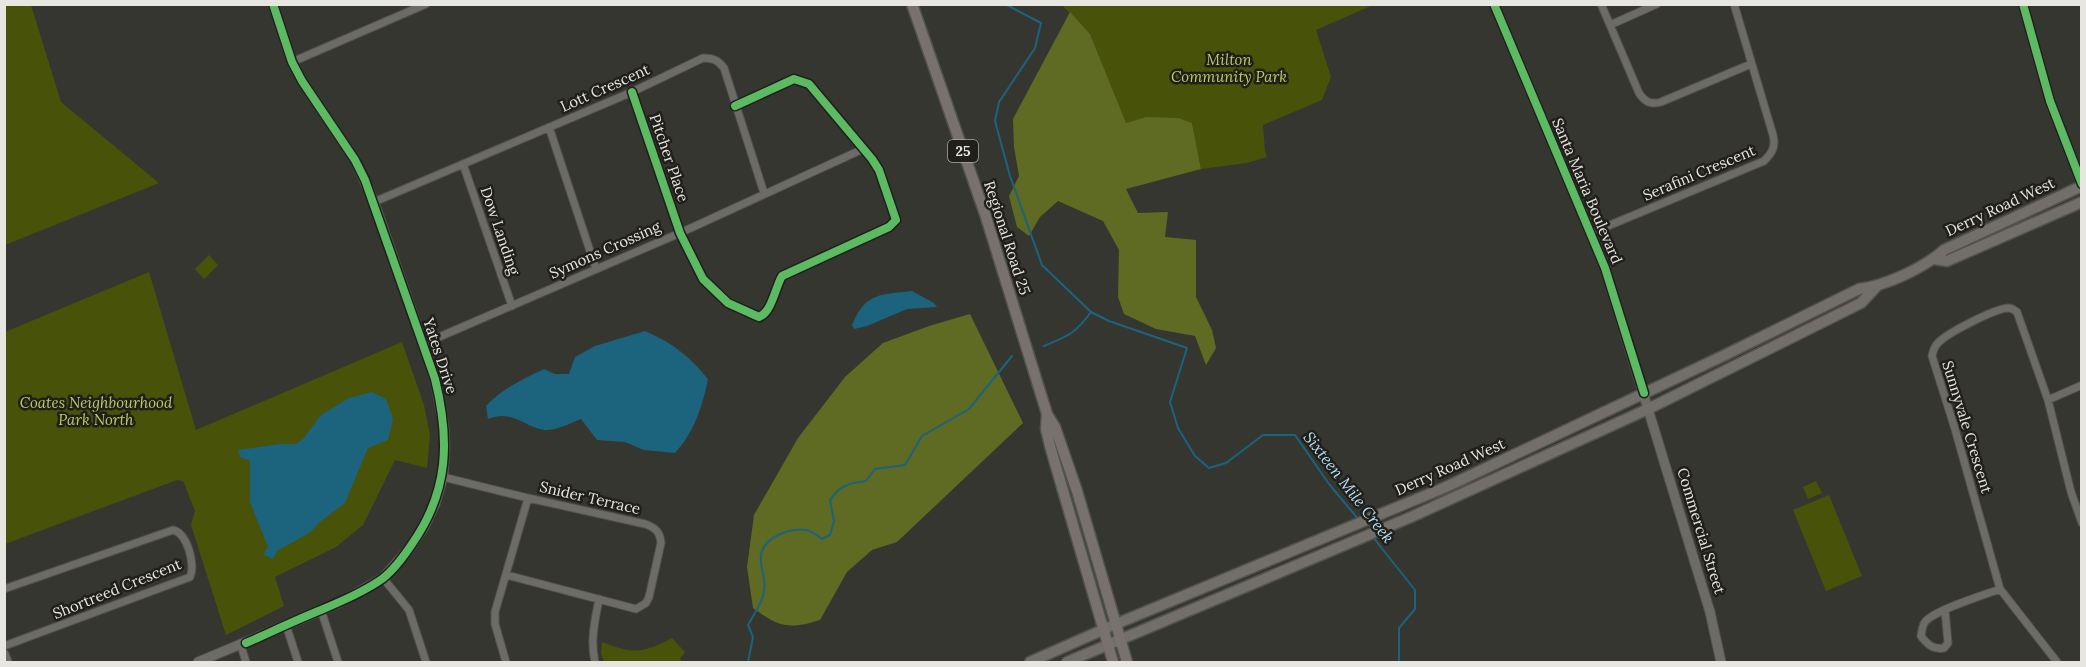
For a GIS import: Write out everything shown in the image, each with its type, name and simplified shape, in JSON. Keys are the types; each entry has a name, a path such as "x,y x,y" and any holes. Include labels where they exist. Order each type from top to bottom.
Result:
{"main road":[{"name":"Regional Road 25","path":"912,4 986,217 1047,414 1055,427 1077,491 1116,624"},
{"name":"Derry Road West","path":"1030,663 1116,624 1446,487 1859,289 1876,287 1934,259 1944,250 2082,185"},
{"name":"Derry Road West","path":"1934,259 1947,261 2082,202"},
{"name":"Derry Road West","path":"1067,663 1397,524 1648,409 1862,303 1876,287"},
{"name":"Regional Road 25","path":"1047,414 1046,429 1050,446 1113,663"},
{"name":"25","path":"1116,624 1121,640"},
{"path":"1121,640 1127,663"}],"street":[{"name":"Yates Drive","path":"202,662 341,602 383,578 409,549 424,527 435,504 443,477 445,446 441,405 435,379 374,202 355,160 302,81 292,62 273,4"},
{"path":"292,62 426,4"},
{"name":"Santa Maria Boulevard","path":"1494,4 1612,285 1648,409"},
{"path":"1601,4 1639,93 1647,102 1654,104 1751,64"},
{"path":"1610,25 1657,4"},
{"name":"Serafini Crescent","path":"1591,233 1764,161 1770,155 1775,143 1734,4"},
{"path":"2023,4 2050,101 2082,185"},
{"name":"Lott Crescent","path":"374,202 632,92 703,58 710,58 724,68 764,193"},
{"path":"735,106 798,79 814,89 863,149"},
{"name":"Pitcher Place","path":"632,92 680,232 703,279 728,303 759,317 768,310 782,276 889,227 895,222 879,170 863,149"},
{"path":"549,127 596,269"},
{"name":"Symons Crossing","path":"423,344 863,149"},
{"name":"Dow Landing","path":"463,164 512,306"},
{"name":"Sunnyvale Crescent","path":"2057,663 2000,589 1932,356 1933,349 1939,341 1967,324 2000,310 2010,308 2017,312 2048,400 2071,492 2082,523"},
{"path":"2048,400 2082,385"},
{"name":"Commercial Street","path":"1648,409 1710,612 1721,663"},
{"name":"Snider Terrace","path":"443,477 645,524 657,530 661,543 649,597 646,603 636,609 507,575"},
{"path":"506,663 495,624 495,612 528,498"},
{"name":"Shortreed Crescent","path":"4,589 173,530 179,531 184,536 193,567 190,577 4,646"},
{"path":"383,578 409,610 426,663"},
{"path":"1945,610 1948,643 1944,648 1933,648 1921,636 1924,623 1929,617 1945,610 2000,589"},
{"path":"595,663 592,650 593,633 599,599"},
{"path":"321,610 338,663"},
{"path":"286,625 298,663"},
{"path":"241,646 246,663"},
{"path":"4,654 7,663"}],"green space":[{"path":"4,5 31,5 61,102 159,183 5,245"},
{"name":"Milton Community Park","path":"1062,5 1373,5 1316,30 1331,77 1322,100 1263,125 1267,157 1247,163 1201,169 1192,123 1146,117 1126,124 1090,34"},
{"path":"1070,12 1090,34 1126,123 1146,117 1178,118 1192,123 1201,169 1126,189 1138,213 1168,212 1165,237 1196,240 1196,297 1212,330 1216,348 1206,365 1195,336 1156,329 1124,314 1118,297 1119,250 1103,221 1058,201 1040,217 1029,236 1017,227 1009,196 1019,176 1014,147 1013,119"},
{"path":"209,255 218,265 204,279 195,269"},
{"name":"Coates Neighbourhood Park North","path":"149,272 196,430 402,342 424,405 430,435 427,468 395,460 363,525 336,547 275,577 284,606 226,635 191,525 195,511 183,481 177,480 5,544 5,332"},
{"path":"970,314 1023,423 897,542 872,550 847,572 820,620 800,625 784,625 753,608 747,567 754,515 798,438 845,377 883,343"},
{"path":"1816,481 1822,493 1808,499 1803,487"},
{"path":"1829,495 1862,576 1826,591 1793,510"},
{"path":"672,638 685,652 680,659 682,662 604,662 601,653 602,642 622,649 637,650 652,647"}],"water":[{"path":"912,291 937,307 907,309 854,329 852,325 857,314 875,297"},
{"path":"645,331 680,351 708,379 697,418 688,436 675,453 644,450 625,442 597,440 581,419 558,428 544,430 511,417 496,416 488,419 486,406 499,394 514,385 544,369 555,374 569,374 575,357 595,346"},
{"path":"372,392 386,399 393,419 388,440 368,448 345,503 309,533 277,551 273,559 263,554 268,547 250,502 250,461 240,457 238,450 296,444 303,439 321,415 349,398"}],"waterway":[{"name":"Sixteen Mile Creek","path":"1005,4 1041,23 1035,48 999,102 995,121 1010,176 1042,265 1091,312 1109,321 1187,348 1170,402 1178,428 1195,456 1209,468 1226,463 1263,435 1295,435 1329,484 1359,520"},
{"path":"1044,346 1070,334 1091,312"},
{"path":"748,662 753,637 748,625 763,596 765,585 761,555 767,543 785,532 799,530 814,533 822,539 830,535 834,521 830,500 837,491 850,484 866,481 875,469 905,465 922,436 969,409 1012,356"},
{"name":"Sixteen Mile Creek","path":"1372,536 1415,590 1415,609 1399,628 1399,662"}],"cycle path":[{"path":"246,643 352,596 375,584 391,571 412,544 433,504 443,464 444,444 440,401 435,379 365,180 355,160 302,81 292,62 273,4"},
{"path":"1494,4 1605,268 1644,393"},
{"path":"2023,4 2050,101 2082,184"},
{"path":"632,92 680,233 703,279 728,303 759,317 770,305 782,276 889,227 896,220 879,170 872,159 809,84 794,79 735,106"}]}
